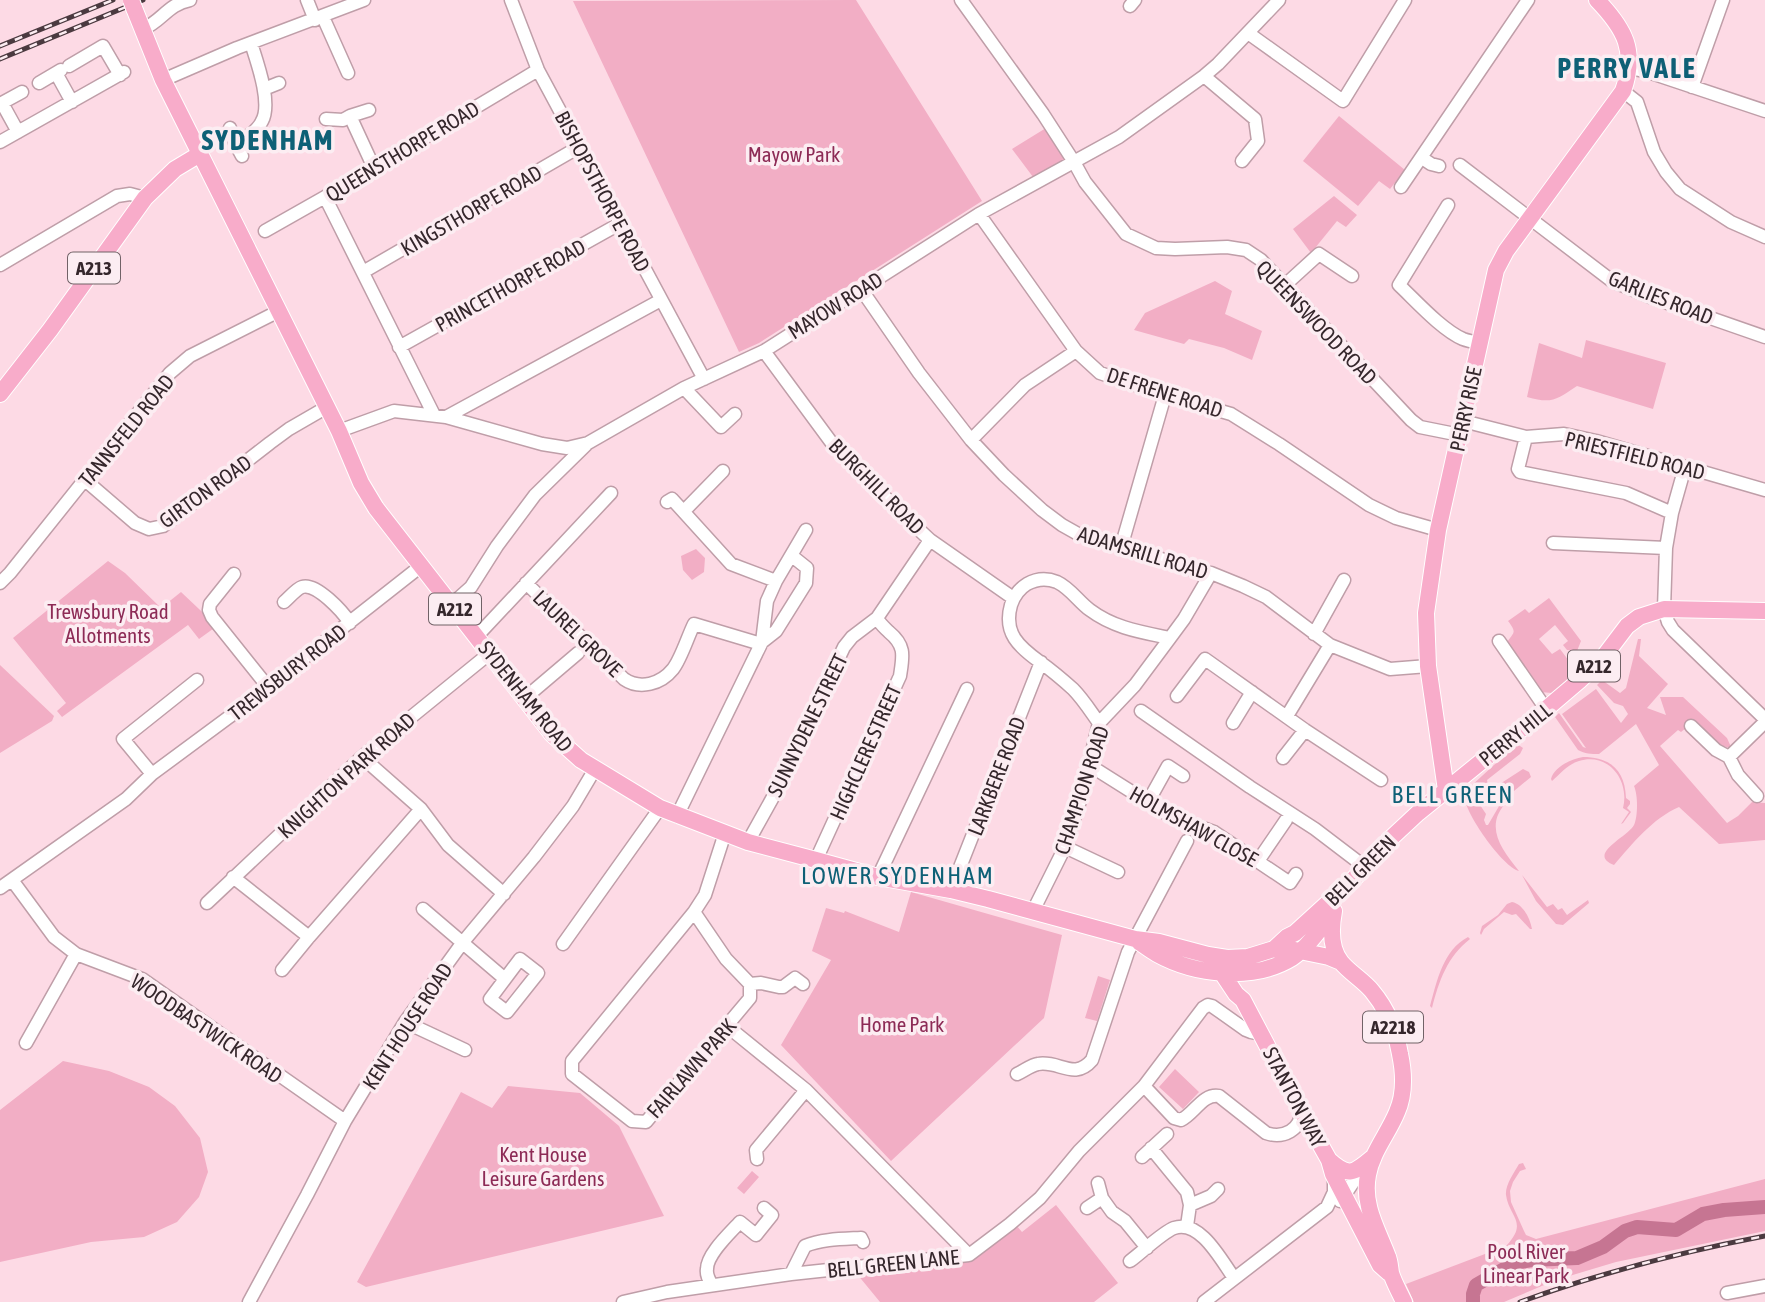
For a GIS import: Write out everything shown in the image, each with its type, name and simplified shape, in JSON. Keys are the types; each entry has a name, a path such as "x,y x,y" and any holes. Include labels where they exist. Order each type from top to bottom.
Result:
{"main road":[{"path":"1597,0 1620,26 1625,37 1630,68"},
{"name":"SYDENHAM ROAD","path":"133,4 163,80 339,431 361,483 376,508 552,734 573,754 660,808 748,842 878,877 951,890 1208,956 1270,968 1302,950 1334,911"},
{"name":"PERRY RISE","path":"1446,790 1428,666 1426,613 1438,530 1496,270 1506,251 1623,90 1630,68"},
{"name":"A213","path":"0,394 50,330 145,198 175,169 200,154"},
{"name":"PERRY HILL","path":"1446,790 1546,709 1602,659 1627,626 1639,617 1664,609 1765,611"},
{"name":"BELL GREEN","path":"1273,949 1295,933 1351,882 1389,840 1446,790"},
{"name":"A212","path":"1334,911 1351,882"},
{"path":"1334,911 1331,928 1336,953 1341,962"},
{"name":"SYDENHAM ROAD","path":"1135,939 1157,954 1191,968 1222,973 1244,962"},
{"path":"1273,949 1302,950 1341,962"},
{"name":"A212","path":"1244,962 1273,949"},
{"path":"1243,1000 1244,962"},
{"name":"A2218","path":"1341,962 1372,990 1382,1004 1395,1032 1401,1059 1403,1084 1400,1103 1373,1157 1368,1174 1367,1195 1374,1224 1389,1260 1391,1274 1404,1302"},
{"name":"STANTON WAY","path":"1222,973 1243,1000 1331,1167 1336,1203"},
{"path":"1331,1167 1348,1172 1357,1170 1373,1157"},
{"name":"A2218","path":"1336,1203 1354,1215 1380,1265 1391,1274"}],"street":[{"path":"143,29 157,22 164,12 190,0"},
{"path":"307,0 348,72"},
{"name":"BISHOPSTHORPE ROAD","path":"511,0 538,70 704,379"},
{"name":"QUEENSWOOD ROAD","path":"961,0 1074,162 1085,182 1126,234 1156,248 1227,247 1246,250 1261,261 1411,420 1420,427 1461,428"},
{"path":"1258,0 1269,10"},
{"name":"MAYOW ROAD","path":"339,431 394,411 440,416 542,444 567,448 588,443 684,388 764,351 979,215 1119,137 1204,76 1279,0"},
{"path":"1248,33 1343,101 1405,0"},
{"path":"1401,187 1528,0"},
{"path":"1692,88 1723,0"},
{"path":"163,80 360,1"},
{"path":"236,142 255,130 264,117 264,89 251,43"},
{"path":"0,142 122,74 103,46 39,83"},
{"path":"1630,68 1765,111"},
{"path":"62,70 72,102"},
{"name":"QUEENSTHORPE ROAD","path":"265,231 538,70"},
{"path":"1204,76 1255,119 1258,141 1242,161"},
{"path":"264,89 279,83"},
{"path":"1623,90 1637,102 1654,152 1680,189 1731,222 1765,237"},
{"path":"18,132 1,104 23,92"},
{"path":"326,119 343,120 369,110"},
{"path":"350,116 374,168"},
{"path":"230,128 242,156"},
{"name":"KINGSTHORPE ROAD","path":"363,272 579,147"},
{"path":"1422,158 1439,166"},
{"name":"GARLIES ROAD","path":"1460,165 1612,281 1765,337"},
{"path":"0,265 117,196 130,194 145,198"},
{"path":"325,197 399,346 440,416 661,300"},
{"path":"1448,205 1399,285 1454,334 1480,343"},
{"name":"DE FRENE ROAD","path":"979,215 1076,351 1100,373 1231,414 1279,443 1369,505 1396,518 1438,530"},
{"name":"PRINCETHORPE ROAD","path":"399,346 621,223"},
{"path":"1284,285 1319,254 1352,276"},
{"name":"ADAMSRILL ROAD","path":"861,289 926,383 971,440 1004,475 1062,525 1078,534 1122,544 1243,586 1266,597 1330,645 1390,669 1428,666"},
{"name":"TANNSFELD ROAD","path":"0,583 170,373 190,356 279,311"},
{"name":"BURGHILL ROAD","path":"764,351 834,446 930,540 1013,598"},
{"path":"971,440 1025,385 1076,351"},
{"path":"684,388 720,428 735,414"},
{"path":"1122,544 1165,395"},
{"name":"GIRTON ROAD","path":"85,480 135,523 149,529 163,526 270,443 327,407"},
{"name":"PRIESTFIELD ROAD","path":"1461,428 1525,437 1564,434 1765,490"},
{"path":"1525,437 1518,469 1520,472 1626,494 1672,513"},
{"path":"452,604 471,587 535,495 588,443"},
{"path":"1685,467 1672,513 1666,548 1664,609 1673,630 1765,721 1729,757"},
{"path":"684,511 723,471"},
{"path":"477,636 611,493"},
{"path":"667,502 672,499 731,564 776,581"},
{"path":"677,816 762,643 767,601 776,581 806,530"},
{"path":"877,618 930,540"},
{"path":"1553,543 1666,548"},
{"path":"762,643 776,631 806,583 807,568 792,556"},
{"name":"TREWSBURY ROAD","path":"0,888 126,799 152,774 268,687 421,566"},
{"name":"CHAMPION ROAD","path":"1032,911 1065,847 1080,801 1099,723 1135,685 1184,619 1211,573"},
{"path":"234,575 209,610 268,687"},
{"path":"1099,723 1074,691 1016,643 1009,613 1013,598 1022,587 1033,580 1047,579 1060,583 1088,609 1106,621 1120,627 1170,638"},
{"path":"1314,634 1344,580"},
{"name":"LAUREL GROVE","path":"526,583 624,678 635,684 651,685 674,668 694,624 762,643"},
{"path":"284,602 301,587 311,587 341,609 351,622"},
{"name":"SUNNYDENE STREET","path":"748,842 773,797 844,647 852,636 877,618"},
{"name":"HIGHCLERE STREET","path":"816,860 900,676 902,649 898,640 877,618"},
{"path":"1499,640 1546,709"},
{"path":"1287,716 1330,645"},
{"name":"KNIGHTON PARK ROAD","path":"207,903 362,757 490,653"},
{"path":"525,698 578,653"},
{"path":"1177,696 1205,659 1381,780"},
{"name":"LARKBERE ROAD","path":"951,890 1041,662"},
{"path":"152,774 122,739 197,680"},
{"path":"878,877 967,689"},
{"path":"1233,723 1252,692"},
{"path":"1141,711 1357,860"},
{"path":"1691,726 1716,750 1729,757 1738,775 1757,796"},
{"path":"1283,758 1305,730"},
{"path":"362,757 421,809 447,845 504,894"},
{"path":"1148,802 1163,762 1183,776"},
{"name":"HOLMSHAW CLOSE","path":"1088,765 1170,816 1214,832 1290,883 1296,873"},
{"name":"KENT HOUSE ROAD","path":"248,1302 345,1121 405,1022 463,942 573,806 595,769"},
{"path":"563,944 660,808"},
{"path":"282,970 421,809"},
{"path":"1258,861 1286,820"},
{"name":"FAIRLAWN PARK","path":"725,833 705,895 572,1061 572,1074 632,1121 646,1122 750,998 750,984"},
{"path":"1017,1074 1041,1063 1081,1070 1092,1060 1128,951 1187,841"},
{"path":"1065,847 1118,872"},
{"path":"233,877 309,937"},
{"name":"WOODBASTWICK ROAD","path":"12,880 54,937 76,954 142,979 345,1121"},
{"path":"423,909 505,979"},
{"path":"694,912 726,959 750,984 783,987 795,978 803,984"},
{"path":"26,1043 76,954"},
{"name":"BELL GREEN LANE","path":"623,1302 667,1292 791,1274 969,1255 1040,1198 1079,1151 1144,1086 1208,1005 1246,1030 1261,1034"},
{"path":"405,1022 465,1050"},
{"path":"727,1026 806,1090 969,1255"},
{"path":"1144,1086 1174,1118 1181,1120 1188,1117 1207,1097 1214,1095 1273,1136 1290,1132 1299,1125 1301,1110"},
{"path":"757,1159 755,1150 806,1090"},
{"path":"1167,1134 1146,1153 1187,1192 1190,1205 1187,1226"},
{"path":"1204,1302 1336,1203 1373,1157"},
{"path":"1098,1183 1102,1198 1112,1212 1125,1221 1147,1248"},
{"path":"1190,1205 1211,1196 1218,1189"},
{"path":"1087,1209 1102,1198"},
{"path":"712,1285 706,1273 711,1255 740,1222 756,1235 772,1215 764,1208"},
{"path":"1130,1261 1172,1228 1187,1226 1200,1233 1234,1278"},
{"path":"791,1274 805,1246 815,1242 845,1239 861,1238 863,1242"},
{"path":"1727,1293 1749,1295 1765,1286"}],"green space":[{"name":"Mayow Park","path":"856,0 982,201 759,343 739,352 573,1"},
{"path":"1339,116 1405,170 1390,189 1379,181 1358,206 1303,161"},
{"path":"1046,128 1066,160 1033,177 1012,149"},
{"path":"1334,196 1357,215 1346,227 1337,221 1311,253 1293,229"},
{"path":"1215,281 1232,291 1225,314 1262,331 1252,360 1224,348 1189,339 1184,344 1134,330 1145,313"},
{"path":"1586,340 1666,363 1653,409 1577,386 1554,399 1527,397 1539,343 1582,358"},
{"path":"696,549 705,558 704,572 692,580 683,570 681,556"},
{"name":"Trewsbury Road Allotments","path":"108,561 125,573 161,608 181,592 217,626 199,639 188,625 62,717 57,711 66,703 13,638"},
{"path":"1549,598 1581,641 1577,651 1567,650 1563,645 1568,641 1555,625 1539,639 1552,654 1560,649 1569,661 1582,661 1575,674 1552,693 1540,692 1506,644 1514,631 1508,621 1525,609 1529,613"},
{"path":"1638,639 1641,639 1639,656 1668,684 1647,708 1666,715 1660,697 1683,697 1727,738 1731,747 1714,741 1692,723 1681,732 1678,730 1660,746 1727,823 1752,802 1765,803 1765,840 1719,844 1679,807 1652,825 1614,865 1607,861 1604,856 1606,851 1634,825 1637,806 1634,786 1659,765 1636,724 1599,754 1591,754 1578,750 1555,717 1559,713 1586,748 1562,714 1596,689 1621,723 1628,714 1623,706 1614,703 1597,685 1602,680 1620,693 1626,688"},
{"path":"0,665 54,716 52,721 0,753"},
{"path":"1517,744 1523,748 1520,754 1487,780 1488,785 1492,789 1523,769 1529,772 1531,777 1492,804 1479,797 1476,799 1486,814 1486,825 1502,801 1508,801 1497,819 1497,837 1519,871 1504,861 1487,840 1472,818 1465,800 1471,786"},
{"path":"1583,757 1601,759 1619,773 1626,798 1630,801 1627,808 1631,812 1623,823 1621,824 1629,812 1623,808 1623,788 1615,771 1608,765 1590,759 1575,762 1552,781 1559,767"},
{"path":"1522,875 1547,907 1553,904 1558,910 1562,908 1567,915 1588,900 1589,903 1563,925 1556,924 1536,901"},
{"name":"Home Park","path":"911,892 1062,935 1044,1018 891,1161 781,1045 831,960 812,951 826,908 844,913 845,911 899,932"},
{"path":"1512,902 1525,912 1532,929 1516,914 1504,912 1484,929 1481,935 1482,926"},
{"path":"1468,937 1470,939 1455,954 1445,970 1432,1008 1430,1006 1442,967 1452,950"},
{"path":"1098,976 1110,980 1097,1021 1085,1018"},
{"path":"63,1061 109,1071 149,1087 175,1106 200,1138 208,1172 199,1197 177,1222 144,1237 91,1242 0,1262 0,1110"},
{"path":"1175,1069 1199,1092 1183,1109 1159,1087"},
{"name":"Kent House Leisure Gardens","path":"508,1086 580,1093 619,1126 664,1216 366,1287 357,1282 461,1092 492,1108"},
{"name":"Pool River Linear Park","path":"1523,1163 1526,1169 1520,1171 1513,1182 1511,1202 1526,1235 1536,1239 1765,1179 1765,1231 1616,1262 1556,1280 1504,1302 1414,1302 1406,1284 1506,1246 1513,1238 1517,1225 1506,1191 1519,1164"},
{"path":"752,1171 759,1177 744,1194 737,1188"},
{"path":"1056,1205 1118,1283 1094,1302 880,1302 857,1274 970,1261 1016,1225 1022,1232"}],"waterway":[{"path":"1473,1302 1476,1285 1520,1262 1577,1258 1603,1247 1625,1231 1637,1227 1676,1230 1703,1214 1765,1207"}],"railway":[{"path":"0,46 113,0"},
{"path":"0,59 143,0"},
{"path":"1520,1302 1641,1264 1765,1236"}],"district":[{"name":"PERRY VALE","path":"1627,68"},
{"name":"SYDENHAM","path":"268,140"},
{"name":"BELL GREEN","path":"1453,794"},
{"name":"LOWER SYDENHAM","path":"898,875"}]}
